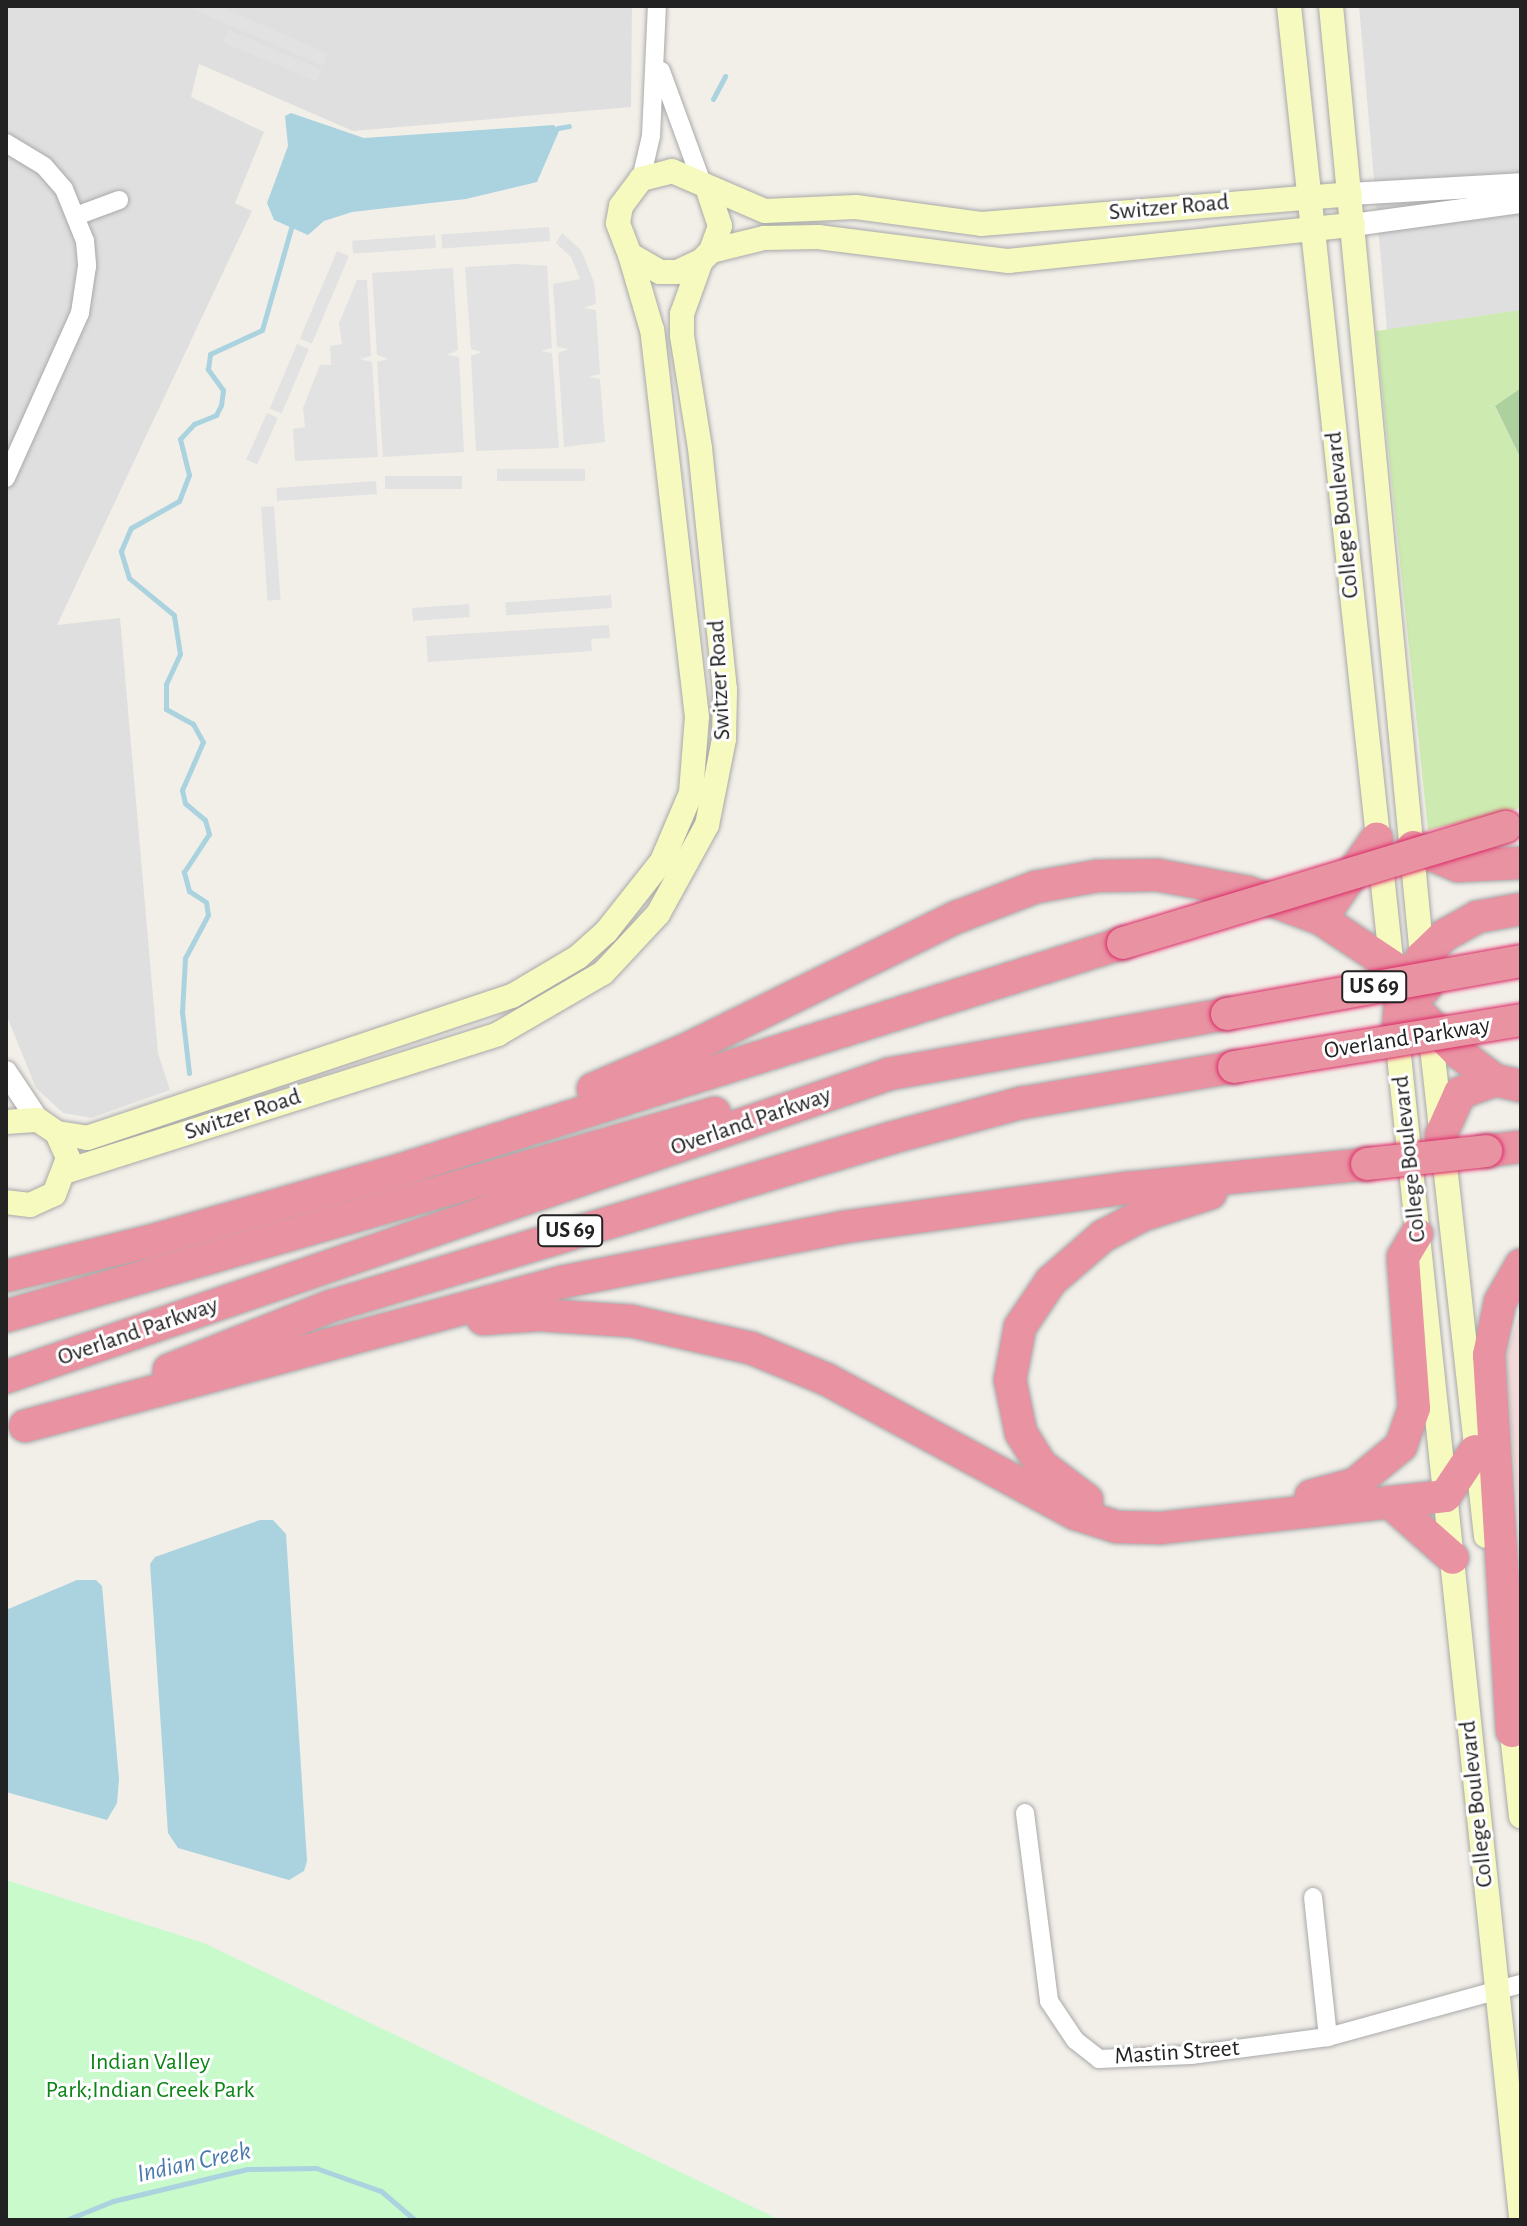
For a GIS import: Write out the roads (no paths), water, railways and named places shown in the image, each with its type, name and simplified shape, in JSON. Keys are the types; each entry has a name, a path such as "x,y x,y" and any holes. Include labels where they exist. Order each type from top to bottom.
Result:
{"highway":[{"path":"6,1276 242,1216 1123,943 1513,826"},
{"path":"1321,919 1377,838"},
{"path":"1413,847 1458,866 1521,863"},
{"path":"505,1136 534,1112 685,1050 957,917 1036,887 1097,876 1157,875 1248,892 1321,919 1408,978 1429,1021 1459,1053 1508,1083"},
{"path":"1397,1040 1408,978 1468,921 1521,909"},
{"name":"Overland Parkway","path":"6,1377 889,1074 1521,961"},
{"name":"Overland Parkway","path":"15,1430 331,1306 563,1233 1021,1103 1521,1020"},
{"path":"6,1316 757,1101 889,1074"},
{"path":"1441,1135 1460,1093 1508,1083"},
{"path":"15,1430 562,1282 845,1227 1127,1188 1521,1147"},
{"path":"1314,1169 1143,1215 1085,1249 1038,1296 1015,1344 1011,1398 1031,1450 1058,1481 1093,1503 1158,1511 1333,1492 1374,1474 1401,1446 1414,1408 1403,1257 1417,1234"},
{"path":"1512,1731 1489,1355 1500,1302 1521,1265"},
{"path":"404,1325 539,1315 631,1321 709,1336 826,1379 1076,1514 1117,1527 1160,1528 1445,1496 1475,1451"},
{"path":"1392,1504 1453,1558"}],"main road":[{"name":"College Boulevard","path":"1289,6 1377,838 1408,978"},
{"name":"College Boulevard","path":"1331,6 1413,847 1408,978"},
{"path":"672,171 704,185 720,226 706,256 677,272 660,272 630,255 618,223 621,206 641,179 672,171"},
{"name":"Switzer Road","path":"704,185 765,211 856,207 994,224 1350,194"},
{"path":"993,261 994,224"},
{"name":"Switzer Road","path":"67,1171 498,1034 581,989 641,937 684,873 715,802 726,716 700,448 682,335 682,314 706,256 764,238 818,237 993,261 1353,225"},
{"name":"Switzer Road","path":"6,1122 47,1127 87,1138 371,1047 512,996 558,971 623,915 662,861 688,803 697,743 695,686 664,453 652,330 630,255"},
{"path":"664,453 700,448"},
{"path":"662,861 684,873"},
{"name":"College Boulevard","path":"1429,1021 1475,1451 1521,1816"},
{"name":"College Boulevard","path":"1397,1040 1521,2217"},
{"path":"371,1047 378,1072"},
{"path":"6,1202 43,1202 62,1184 67,1171 64,1144 47,1127"}],"street":[{"path":"641,179 650,147 657,57 657,6"},
{"path":"657,57 674,117 704,185"},
{"path":"6,143 44,166 64,189 76,216 87,266 80,313 6,478"},
{"path":"1350,194 1521,184"},
{"path":"1449,188 1451,212"},
{"path":"76,216 119,200"},
{"path":"1353,225 1521,202"},
{"path":"6,1072 47,1127"},
{"name":"Mastin Street","path":"1025,1813 1049,2001 1075,2040 1099,2059 1191,2055 1328,2037 1376,2028 1432,2006 1521,1984"},
{"path":"1313,1897 1328,2037"}],"water":[{"path":"291,113 364,138 554,125 559,131 537,182 466,199 352,212 324,221 308,235 274,220 267,203 288,146 285,116"},
{"path":"260,1520 273,1520 286,1534 307,1861 304,1871 289,1880 178,1848 168,1833 150,1564 155,1557"},
{"path":"77,1580 96,1580 102,1586 119,1779 117,1803 107,1820 6,1792 6,1610"}],"waterway":[{"path":"713,99 725,76"},
{"path":"558,128 569,126"},
{"path":"189,1073 182,1012 185,958 208,915 206,902 189,891 184,872 209,834 205,820 185,803 182,790 203,742 193,724 166,709 166,684 180,654 174,615 129,578 121,551 131,528 179,501 189,475 180,439 194,424 216,415 221,405 223,390 208,369 210,354 262,330 291,228"},
{"name":"Indian Creek","path":"66,2220 113,2201 247,2169 316,2168 381,2191 415,2220"}],"park label":[{"name":"Indian Valley Park;Indian Creek Park","path":"150,2077"}]}
